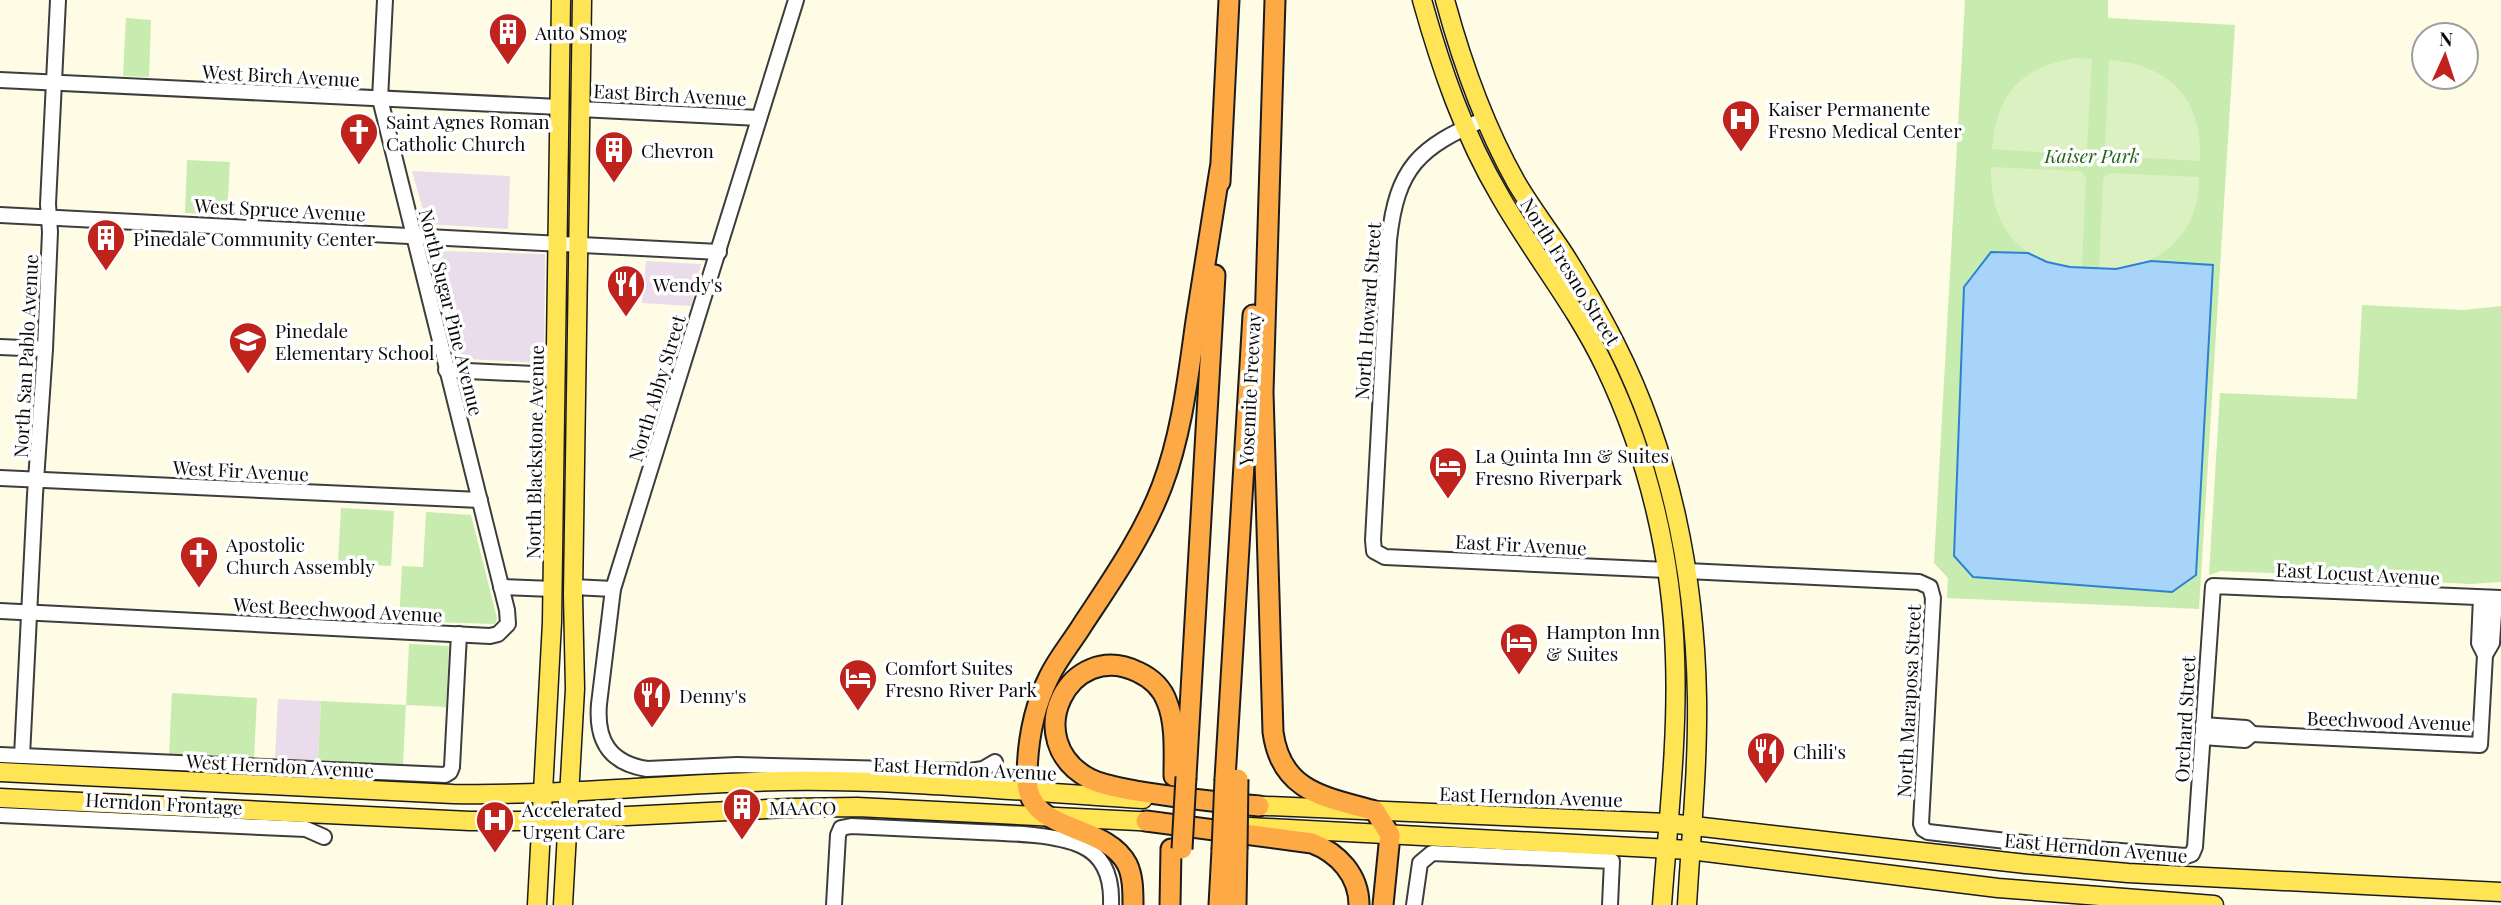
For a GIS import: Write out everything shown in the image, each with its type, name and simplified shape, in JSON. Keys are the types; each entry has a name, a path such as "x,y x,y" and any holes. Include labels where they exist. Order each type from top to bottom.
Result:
{"highway":[{"path":"1170,905 1176,849 1230,0"},
{"path":"1273,0 1263,392 1273,732 1280,762 1297,782 1320,796 1375,811 1390,835 1383,905"},
{"name":"Yosemite Freeway","path":"1229,850 1243,484 1273,0"},
{"path":"1133,905 1130,870 1115,848 1099,836 1062,825 1041,811 1027,783 1029,746 1043,690 1056,663 1140,534 1155,505 1171,458 1185,398 1220,169"},
{"path":"1180,777 1167,702 1153,680 1127,667 1107,666 1083,673 1068,686 1055,712 1055,736 1065,758 1087,777 1101,784 1157,794 1258,806"},
{"path":"1146,821 1302,841 1321,846 1335,856 1352,877 1359,905"},
{"path":"1176,849 1179,905"},
{"path":"1219,905 1229,850"},
{"path":"1229,850 1236,905"}],"main road":[{"name":"North Blackstone Avenue","path":"561,0 553,589 557,792 555,820 563,905"},
{"name":"North Blackstone Avenue","path":"537,905 555,820 575,673 573,587 582,0"},
{"name":"North Fresno Street","path":"1422,0 1465,128 1498,194 1577,315 1595,349 1636,444 1651,492 1667,570 1676,670 1662,905"},
{"name":"North Fresno Street","path":"1445,0 1463,61 1485,119 1518,185 1601,317 1644,408 1669,484 1687,571 1696,672 1697,723 1687,905"},
{"path":"556,375 565,381 567,404 576,425"},
{"path":"554,473 563,494 563,577 573,587"},
{"path":"1651,492 1662,500 1675,560 1687,571"},
{"path":"1667,570 1678,580 1686,661 1696,672"},
{"path":"553,589 561,592 563,596 564,629 575,673"},
{"name":"West Herndon Avenue","path":"0,772 453,794 557,792"},
{"name":"East Herndon Avenue","path":"557,792 785,781 883,783 1258,806 1668,823 2103,871 2501,892"},
{"path":"0,798 470,821 555,820 818,807 1048,816 1690,850 1998,888 2214,905"}],"street":[{"name":"North San Pablo Avenue","path":"22,756 45,349 58,0"},
{"name":"North Sugar Pine Avenue","path":"384,0 380,99 509,617 505,629"},
{"name":"North Abby Street","path":"796,0 613,589 598,723 604,742 615,757 634,767 647,769 737,765 970,771 983,769 995,762"},
{"name":"West Birch Avenue","path":"0,80 559,107"},
{"name":"East Birch Avenue","path":"580,109 759,118"},
{"name":"North Howard Street","path":"1374,551 1389,240 1393,212 1404,178 1416,160 1438,142 1485,119"},
{"name":"West Spruce Avenue","path":"0,215 719,252"},
{"path":"0,347 45,349"},
{"path":"446,370 556,375"},
{"name":"West Fir Avenue","path":"0,478 480,500"},
{"name":"East Fir Avenue","path":"1374,551 1385,556 1667,570"},
{"name":"North Maraposa Street","path":"1687,571 1919,582 1930,587 1933,598 1921,824 1923,829"},
{"name":"East Locust Avenue","path":"2213,586 2492,598"},
{"name":"Orchard Street","path":"2192,854 2195,848 2213,586"},
{"path":"501,587 553,589"},
{"path":"573,587 613,589"},
{"name":"Beechwood Avenue","path":"2202,731 2246,727 2252,734 2480,745 2485,655 2492,643 2492,598"},
{"name":"West Beechwood Avenue","path":"0,611 490,636 505,629"},
{"name":"West Herndon Avenue","path":"0,755 435,776 450,772 452,767 459,634"},
{"name":"Herndon Frontage","path":"0,815 306,829 324,837"},
{"path":"834,905 838,835 841,828 851,826 1023,834 1083,846 1099,859 1104,867 1111,884 1111,905"},
{"name":"East Herndon Avenue","path":"1923,829 1928,832 2042,845 2186,856 2192,854"},
{"path":"1414,905 1420,863 1432,853 1612,861 1610,905"}],"shaded area":[{"path":"412,171 510,176 508,229 427,224"},
{"path":"436,253 545,254 544,363 460,357 435,259"},
{"path":"646,261 701,264 691,306 642,303"},
{"path":"278,699 321,701 318,761 275,759"}],"green space":[{"name":"Kaiser Park","path":"1965,0 2108,0 2108,18 2235,25 2199,609 1947,598 1948,578 1934,563"},
{"path":"126,18 151,20 149,77 123,76"},
{"path":"2075,58 2092,59 2087,149 2081,155 1992,149 1999,113 2014,87 2039,68"},
{"path":"2109,60 2149,69 2178,89 2189,103 2196,120 2200,161 2110,156 2105,150"},
{"path":"187,160 230,162 227,215 185,213"},
{"path":"1991,167 2080,171 2086,177 2082,267 2041,259 2012,239 1996,208"},
{"path":"2110,173 2199,177 2192,217 2183,233 2156,257 2120,268 2099,268 2103,178"},
{"path":"2362,305 2464,310 2501,306 2501,582 2470,584 2221,571 2209,575 2220,393 2357,399"},
{"path":"341,508 394,511 391,566 338,563"},
{"path":"426,512 471,515 497,618 495,624 399,621 402,566 423,567"},
{"path":"409,644 449,646 446,707 406,705"},
{"path":"172,693 257,698 254,758 169,754"},
{"path":"321,701 406,705 403,765 318,761"}],"water":[{"path":"1991,252 2028,253 2047,262 2070,267 2116,269 2151,261 2213,265 2196,575 2172,592 1973,577 1954,556 1964,287"}],"place":[{"name":"Auto Smog","path":"508,66"},
{"name":"Kaiser Permanente Fresno Medical Center","path":"1741,153"},
{"name":"Saint Agnes Roman Catholic Church","path":"359,166"},
{"name":"Chevron","path":"614,184"},
{"name":"Pinedale Community Center","path":"106,272"},
{"name":"Wendy's","path":"626,318"},
{"name":"Pinedale Elementary School","path":"248,375"},
{"name":"La Quinta Inn & Suites Fresno Riverpark","path":"1448,500"},
{"name":"Apostolic Church Assembly","path":"199,589"},
{"name":"Hampton Inn & Suites","path":"1519,676"},
{"name":"Comfort Suites Fresno River Park","path":"858,712"},
{"name":"Denny's","path":"652,729"},
{"name":"Chili's","path":"1766,785"},
{"name":"MAACO","path":"742,841"},
{"name":"Accelerated Urgent Care","path":"495,854"}]}
